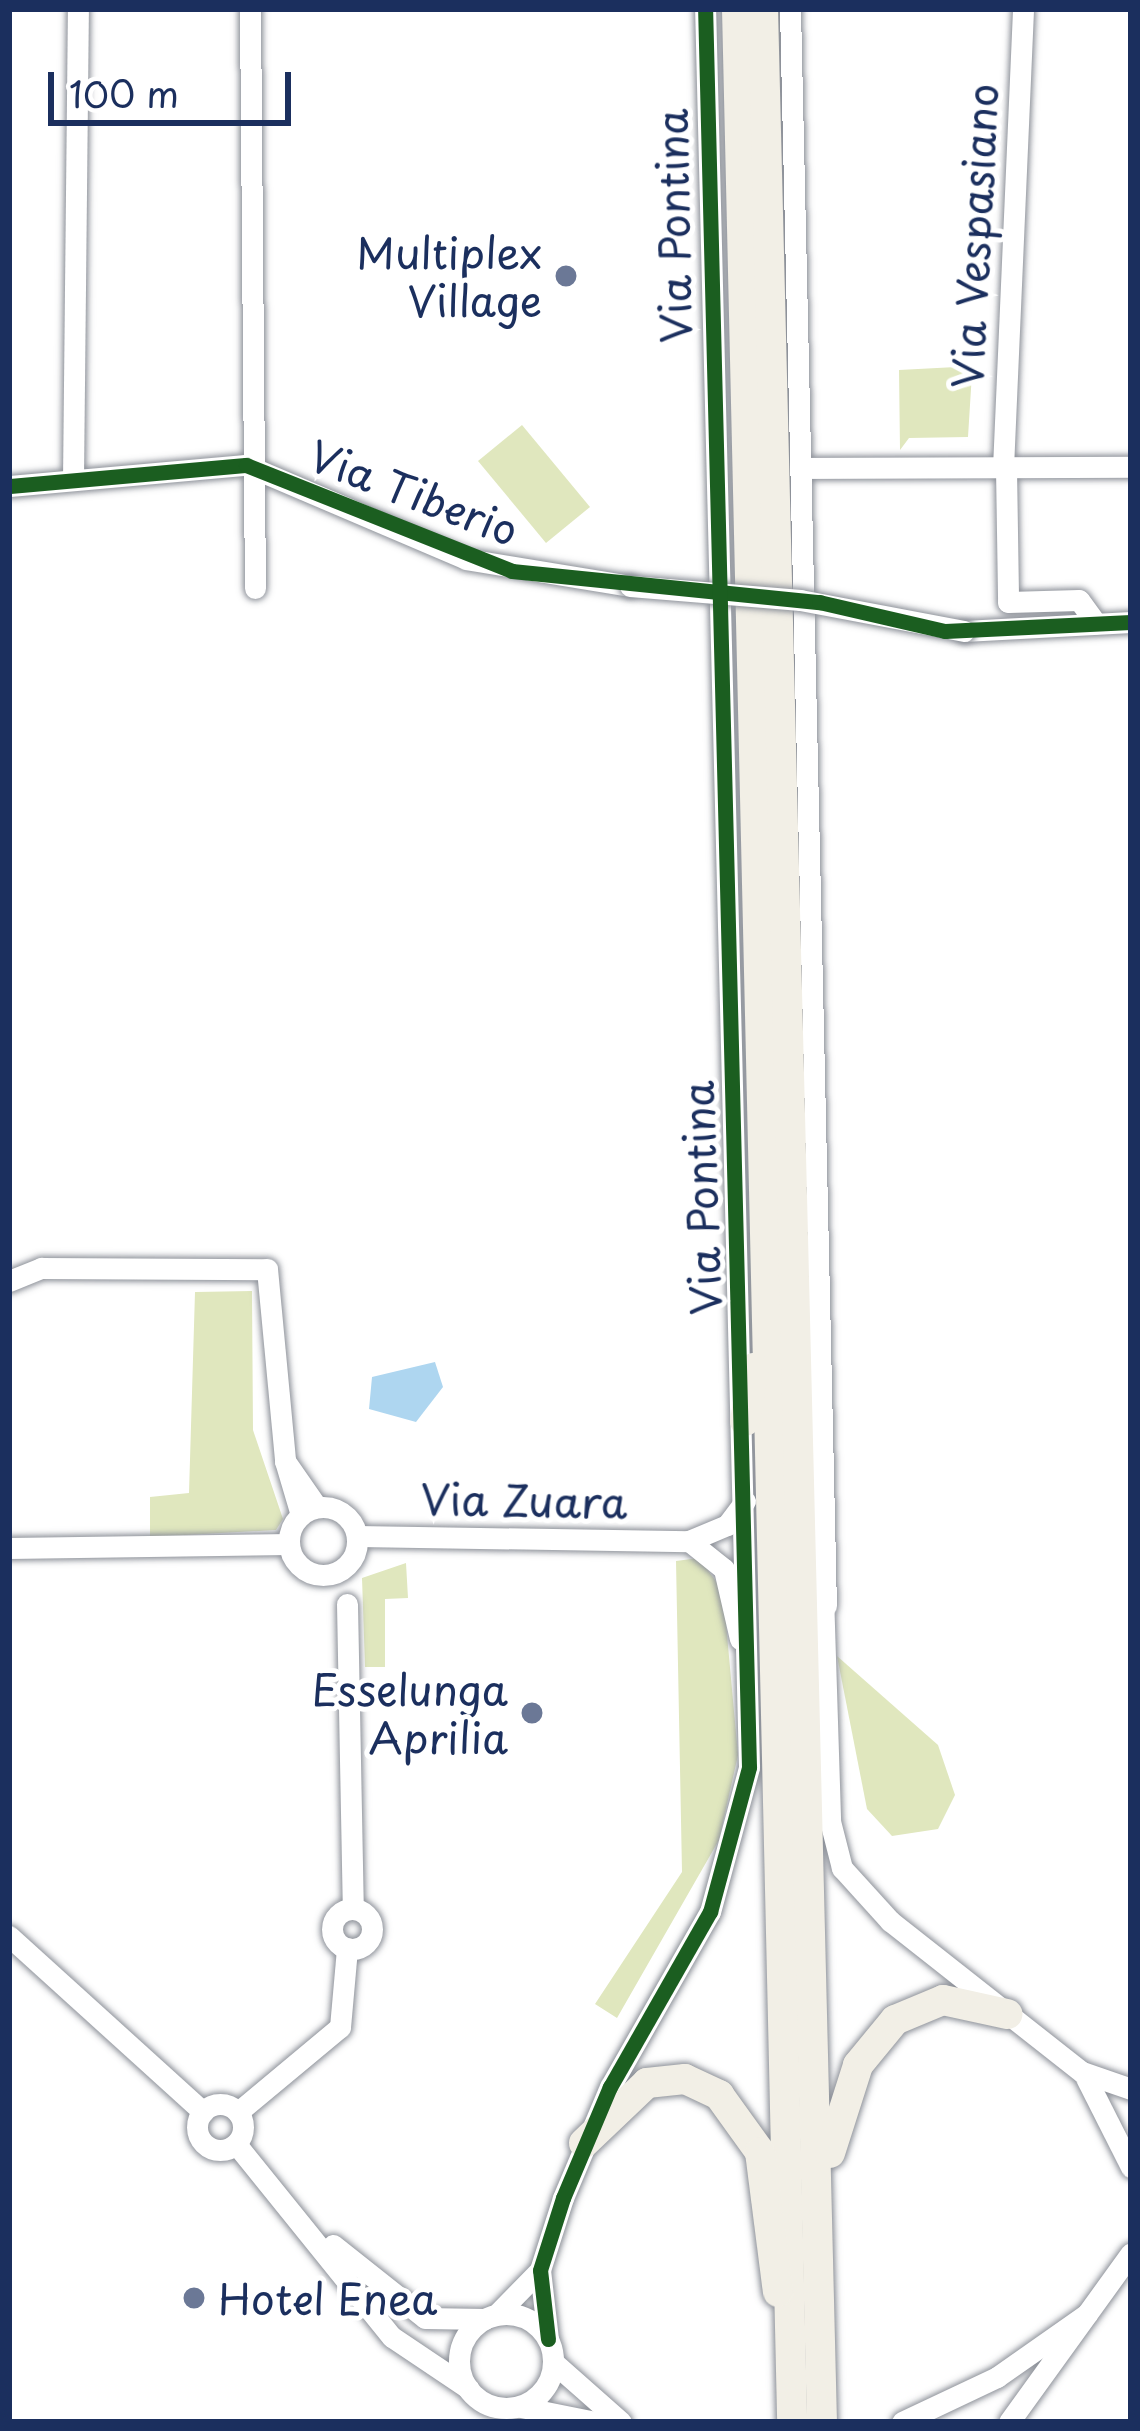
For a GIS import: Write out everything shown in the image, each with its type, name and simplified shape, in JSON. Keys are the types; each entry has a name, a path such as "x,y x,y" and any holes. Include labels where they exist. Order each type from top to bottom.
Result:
{"highway":[{"path":"737,9 792,2422"},
{"path":"763,9 822,2422"},
{"path":"745,1421 766,1303"},
{"path":"799,1505 822,1591"},
{"path":"820,2255 833,2130 873,2041 943,2000 1006,2014"},
{"path":"584,2143 610,2109 656,2080 692,2081 730,2104 763,2164 792,2354"}],"street":[{"path":"73,478 78,9"},
{"path":"250,9 246,465 255,588"},
{"name":"Via Pontina","path":"548,2339 540,2270 584,2143 727,1866 749,1767 745,1421 705,9"},
{"path":"790,9 830,1821 842,1868 1006,2014 1082,2072 1131,2090"},
{"name":"Via Vespasiano","path":"1023,9 1004,468 1008,602 1079,600 1096,623"},
{"path":"9,486 246,465"},
{"name":"Via Tiberio","path":"246,465 466,559 630,586 800,600 964,631 1096,623"},
{"path":"800,468 1131,466"},
{"path":"1096,623 1131,622"},
{"path":"9,1281 41,1268 267,1269 285,1461 309,1511"},
{"path":"689,1541 727,1525 746,1501"},
{"path":"9,1936 203,2112 238,2112 340,2027 347,1948 373,1930 353,1908 346,1567 357,1537 347,1517 309,1511"},
{"path":"289,1544 309,1511"},
{"name":"Via Zuara","path":"357,1537 689,1541"},
{"path":"689,1541 721,1564 747,1651"},
{"path":"9,1548 289,1544"},
{"path":"289,1544 297,1563 324,1576 347,1604"},
{"path":"324,1576 346,1567"},
{"path":"1082,2072 1129,2167"},
{"path":"1115,2131 1131,2100"},
{"path":"203,2112 203,2143 236,2144"},
{"path":"238,2112 236,2144 392,2337 473,2394 496,2422"},
{"path":"277,2192 412,2312 530,2320 548,2339 554,2362 621,2422"},
{"path":"1009,2422 1131,2253"},
{"name":"Via Pontina","path":"491,2317 540,2270"},
{"path":"902,2422 950,2403 1087,2314"},
{"path":"473,2394 462,2343 491,2317"},
{"path":"520,2407 544,2390 554,2362"},
{"path":"473,2394 595,2422"}],"green space":[{"path":"956,367 972,373 968,437 909,438 900,450 899,370"},
{"path":"522,425 590,507 546,543 478,461"},
{"path":"252,1291 253,1430 283,1519 276,1530 150,1537 150,1497 189,1493 195,1292"},
{"path":"699,1558 723,1591 738,1755 719,1840 617,2018 595,2004 682,1872 676,1561"},
{"path":"406,1563 408,1598 385,1599 385,1667 365,1667 362,1578"},
{"path":"837,1656 938,1745 955,1795 938,1829 892,1836 867,1809"}],"water":[{"path":"435,1362 443,1387 416,1422 369,1409 372,1377"}],"cycle path":[{"path":"548,2339 540,2270 563,2198 610,2087 710,1912 749,1767 705,9"},
{"path":"9,486 246,465 512,571 819,602 945,631 1131,622"}],"place":[{"name":"Multiplex Village","path":"566,276"},
{"name":"Esselunga Aprilia","path":"532,1713"},
{"name":"Hotel Enea","path":"194,2298"}]}
